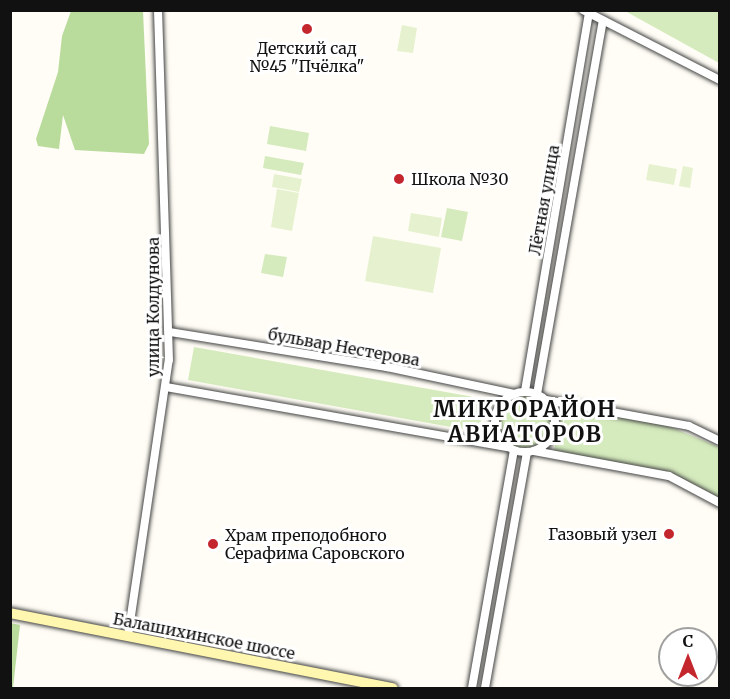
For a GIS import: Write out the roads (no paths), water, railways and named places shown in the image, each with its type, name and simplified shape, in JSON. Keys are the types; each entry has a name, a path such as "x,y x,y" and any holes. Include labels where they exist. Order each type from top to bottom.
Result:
{"main road":[{"name":"Балашихинское шоссе","path":"10,613 393,688"}],"street":[{"name":"улица Колдунова","path":"128,636 166,387 170,332 158,10"},
{"path":"594,14 720,80"},
{"name":"Лётная улица","path":"525,392 594,14"},
{"name":"Лётная улица","path":"537,394 594,14"},
{"name":"бульвар Нестерова","path":"170,332 387,367 514,394"},
{"path":"166,387 669,476 720,503"},
{"path":"472,688 511,449 494,423 499,405 514,394 525,392 537,394 546,400 689,426 720,441"},
{"path":"485,688 530,452 553,434 555,416 546,400"}],"place":[{"name":"Детский сад №45 \"Пчёлка\"","path":"307,29"},
{"name":"Школа №30","path":"399,179"},
{"name":"Газовый узел","path":"669,534"},
{"name":"Храм преподобного Серафима Саровского","path":"213,544"}],"district":[{"name":"МИКРОРАЙОН АВИАТОРОВ","path":"525,422"}]}
